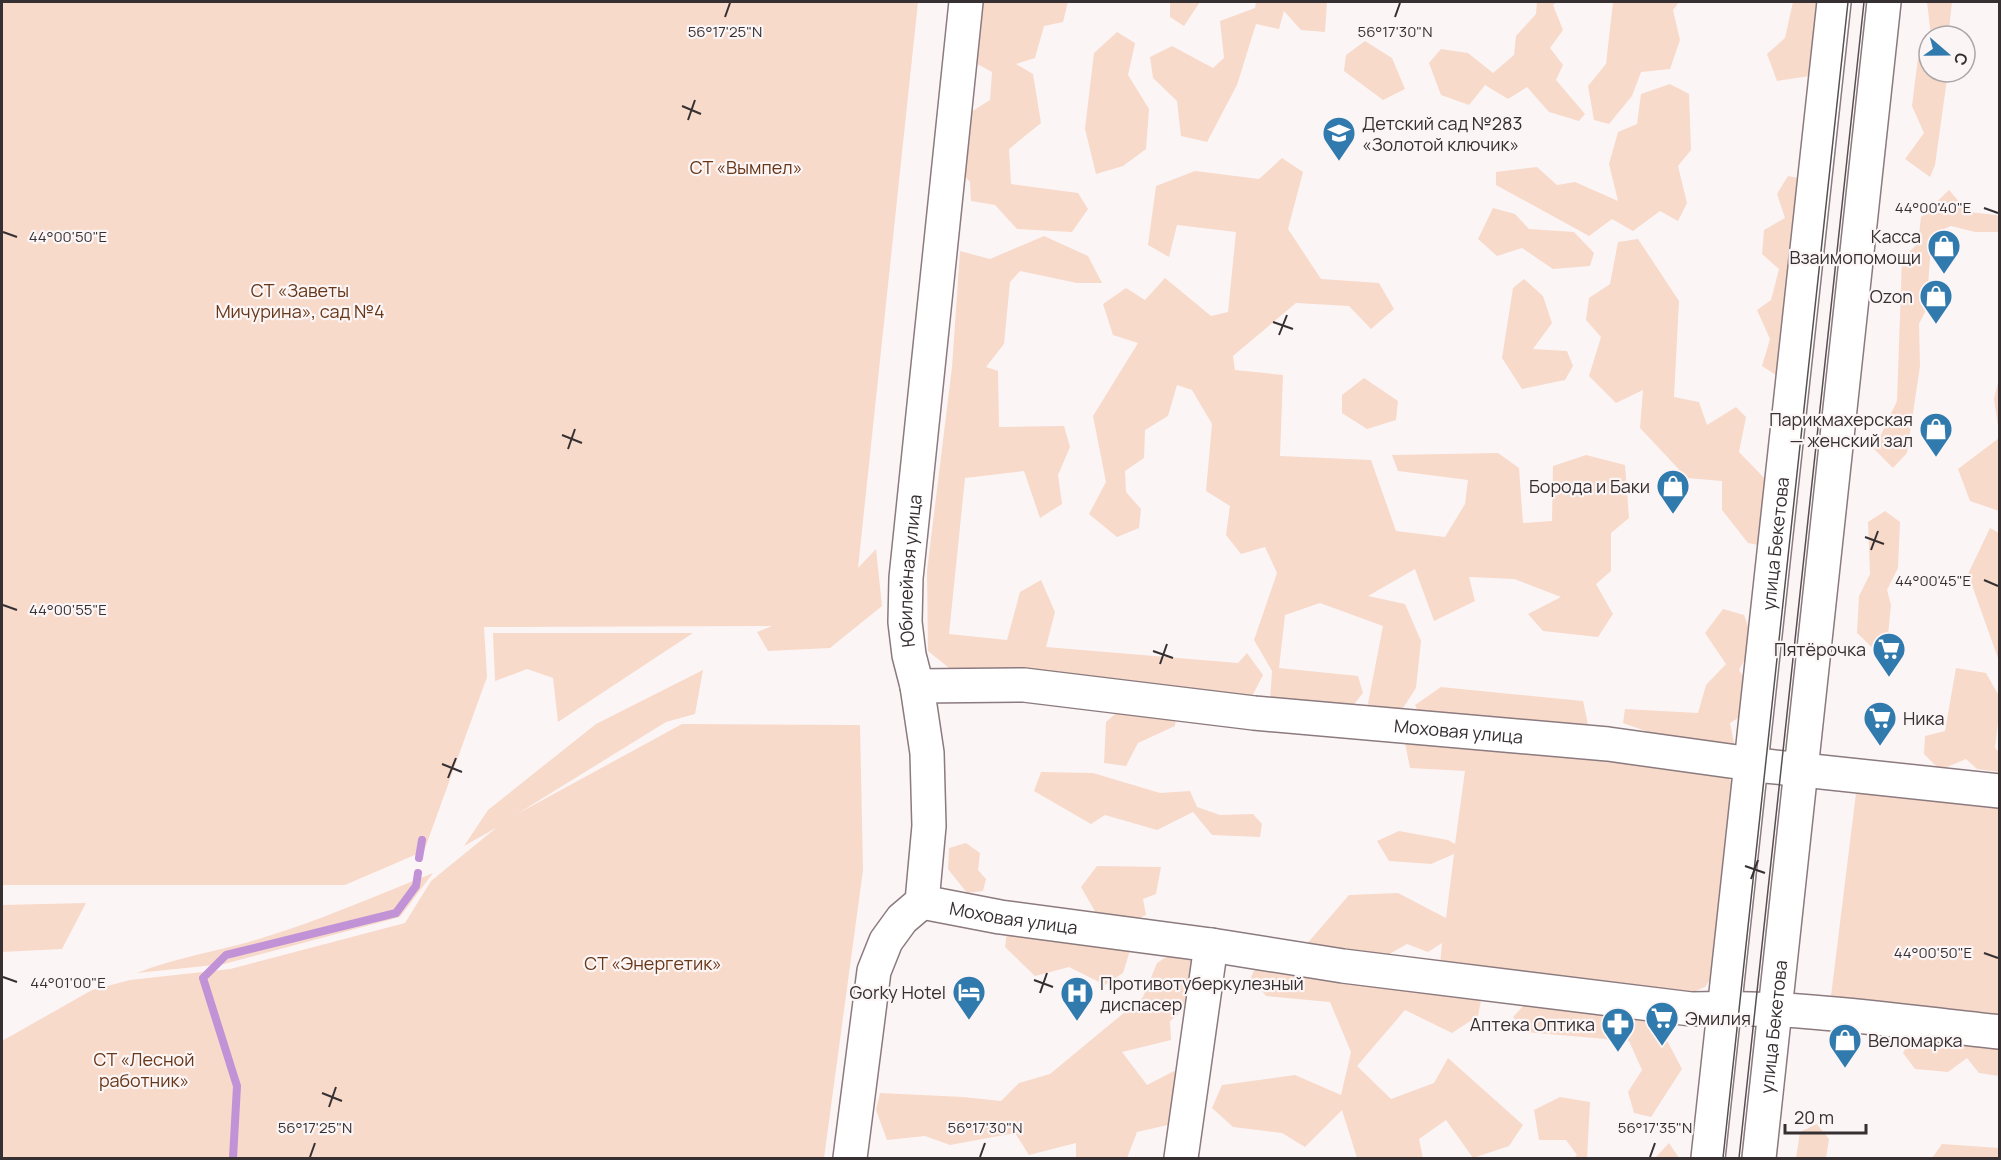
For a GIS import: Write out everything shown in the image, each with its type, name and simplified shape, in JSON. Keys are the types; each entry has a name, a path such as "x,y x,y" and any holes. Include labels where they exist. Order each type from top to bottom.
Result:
{"street":[{"name":"Юбилейная улица","path":"922,902 929,826 927,753 904,622 906,578 966,2"},
{"name":"улица Бекетова","path":"1708,1158 1834,2"},
{"name":"улица Бекетова","path":"1759,1158 1884,2"},
{"name":"Моховая улица","path":"917,686 1024,685 1254,713 1608,744 1751,764 2000,791"},
{"name":"Моховая улица","path":"922,902 1000,917 1211,945 1343,966 1691,1009 1776,1009 2000,1032"},
{"path":"850,1158 874,972 886,941 902,919 922,902"},
{"path":"1181,1158 1211,945"}],"green space":[{"name":"СТ «Заветы Мичурина», сад №4","path":"2,2 918,2 858,568 876,549 882,606 830,648 768,651 757,632 772,626 484,627 487,677 424,851 345,885 2,885"},
{"path":"973,2 1068,2 1063,22 1044,26 1035,58 1016,64 1033,74 1041,123 1009,149 1011,184 1078,193 1088,209 1072,232 1017,229 995,205 971,201 970,182 952,162 955,122 990,100 992,72 968,59"},
{"path":"1170,2 1200,2 1184,26 1170,17"},
{"path":"1256,2 1327,2 1325,32 1301,30 1284,11 1279,29 1256,24 1237,85 1207,142 1181,136 1177,101 1153,78 1150,57 1172,46 1213,68 1224,58 1220,21 1255,8"},
{"path":"1537,2 1557,2 1553,5 1563,30 1550,48 1563,65 1556,80 1585,114 1579,121 1549,112 1527,87 1508,99 1485,85 1469,105 1441,95 1429,63 1441,49 1468,53 1493,73 1514,55 1516,36 1536,14"},
{"path":"1613,2 1679,2 1673,10 1680,40 1670,69 1641,72 1632,96 1609,124 1594,120 1588,86 1606,64"},
{"path":"1793,2 1820,2 1816,6 1829,43 1810,76 1777,81 1767,54 1785,38"},
{"path":"1927,2 1952,2 1950,24 1930,24"},
{"path":"1117,32 1135,43 1128,75 1149,109 1146,149 1123,166 1096,174 1085,129 1094,53"},
{"path":"1365,41 1392,58 1405,89 1383,100 1344,71 1346,55"},
{"path":"1917,66 1917,84 1946,84 1935,165 1930,177 1905,159 1924,133 1912,106"},
{"path":"1670,84 1689,94 1691,150 1678,166 1687,203 1678,221 1660,211 1633,231 1612,219 1589,236 1496,185 1496,172 1537,167 1557,185 1575,182 1618,201 1609,164 1618,132 1637,124 1641,94"},
{"path":"1282,158 1303,172 1288,229 1321,279 1379,283 1394,309 1371,329 1349,306 1296,303 1233,356 1235,370 1283,375 1280,456 1371,460 1396,531 1445,537 1465,504 1468,480 1398,471 1392,455 1498,453 1519,468 1523,523 1552,521 1553,466 1586,455 1625,465 1629,518 1611,533 1611,571 1596,584 1613,614 1598,637 1543,631 1528,614 1561,597 1514,579 1469,577 1475,601 1434,621 1415,569 1368,596 1405,604 1421,641 1416,688 1394,722 1365,719 1383,626 1320,603 1285,615 1279,668 1358,676 1363,693 1343,718 1270,701 1272,671 1254,640 1277,573 1265,547 1241,554 1226,535 1230,506 1206,491 1212,424 1192,390 1177,385 1168,416 1145,430 1144,458 1125,471 1126,492 1141,509 1139,528 1117,537 1089,514 1106,482 1093,416 1138,343 1113,335 1103,304 1126,288 1145,300 1165,278 1211,316 1228,312 1236,232 1177,225 1169,257 1148,245 1156,186 1195,171 1259,179"},
{"path":"1788,176 1809,180 1812,199 1793,214 1805,233 1779,377 1762,366 1770,339 1757,310 1771,300 1779,269 1762,254 1764,230 1785,218 1777,194"},
{"path":"1949,190 1968,212 1997,215 1999,232 1975,232 1951,226 1932,234 1926,310 1919,324 1920,366 1907,453 1893,468 1874,449 1897,401 1902,259 1918,243 1921,217"},
{"path":"1493,208 1515,214 1529,229 1574,232 1594,253 1590,266 1553,269 1522,248 1497,256 1478,239"},
{"path":"1044,236 1088,256 1102,283 1077,283 1020,271 1010,282 1004,344 986,367 998,371 999,427 1064,426 1070,447 1058,475 1062,504 1040,518 1024,471 965,478 949,634 1007,640 1020,592 1041,580 1055,612 1046,647 1238,663 1247,653 1263,675 1243,714 965,681 928,651 927,571 952,367 960,251 990,259"},
{"path":"1638,239 1679,301 1674,397 1699,402 1707,425 1736,407 1746,417 1739,452 1775,489 1763,546 1748,543 1722,510 1722,481 1687,478 1640,428 1643,390 1616,403 1589,376 1601,337 1586,320 1589,298 1610,284 1618,242"},
{"path":"1524,279 1543,296 1552,323 1533,349 1567,351 1573,366 1565,380 1522,389 1502,358 1513,288"},
{"path":"1364,378 1398,401 1396,420 1367,429 1342,413 1342,395"},
{"path":"1999,379 1999,433 1994,399"},
{"path":"1999,438 1999,511 1970,501 1958,469"},
{"path":"1885,511 1900,522 1898,568 1887,590 1891,605 1887,645 1877,652 1857,633 1859,596 1870,574 1868,522"},
{"path":"1990,528 1999,533 1999,661 1968,574"},
{"path":"1723,609 1744,615 1754,643 1739,670 1760,704 1730,723 1735,748 1702,751 1623,723 1625,709 1698,713 1706,685 1726,664 1705,633"},
{"path":"493,633 693,633 558,722 553,678 527,669 495,681"},
{"path":"1956,668 1986,673 1999,696 1995,748 1999,752 1999,772 1977,769 1966,759 1940,770 1924,754 1925,736 1945,731"},
{"name":"СТ «Энергетик»","path":"703,670 695,714 666,722 517,814 682,724 860,725 863,870 824,1158 2,1158 2,1041 92,990 130,980 230,969 405,923 431,881 496,828 464,846 488,810 596,724"},
{"path":"1441,687 1583,701 1589,729 1724,771 1734,786 1716,972 1705,987 1693,992 1487,970 1478,1016 1452,1033 1405,1010 1357,1066 1391,1099 1434,1083 1448,1058 1523,1125 1509,1146 1473,1158 1446,1120 1419,1139 1423,1158 1357,1158 1342,1110 1305,1147 1282,1133 1233,1127 1212,1108 1222,1085 1295,1075 1341,1095 1351,1052 1330,1002 1266,996 1251,977 1262,953 1299,953 1349,895 1398,893 1446,918 1454,854 1431,864 1389,861 1377,841 1399,831 1448,840 1455,844 1465,771 1410,768 1405,743 1424,724 1415,705","holes":["1442,943 1440,965 1386,956 1407,944 1428,952"]},
{"path":"1132,699 1176,711 1175,726 1138,743 1126,766 1104,763 1106,722"},
{"path":"1041,772 1093,773 1160,793 1190,791 1197,807 1220,815 1253,814 1262,824 1260,837 1212,835 1193,812 1157,830 1105,815 1091,824 1034,791"},
{"path":"1857,785 1999,800 1999,1024 1830,1004"},
{"path":"966,843 980,853 978,870 986,879 983,891 967,893 948,869 949,848"},
{"path":"1097,866 1161,867 1156,894 1143,899 1146,915 1132,921 1097,915 1081,887"},
{"path":"433,873 400,917 224,964 137,973 165,963 275,934"},
{"path":"86,903 62,949 2,952 2,905"},
{"path":"1008,925 1132,944 1123,973 1105,985 1069,967 1035,976 1005,947"},
{"path":"1180,948 1195,954 1183,1010 1170,1021 1171,1040 1122,1052 1147,1085 1174,1071 1196,1091 1198,1118 1137,1132 1127,1158 1076,1158 1076,1143 1029,1155 1015,1133 950,1145 925,1136 887,1140 876,1110 880,1093 1001,1101 1019,1083 1050,1074 1143,997 1157,963"},
{"path":"1525,1004 1652,1012 1682,1069 1651,1117 1634,1113 1628,1092 1642,1070 1629,1041 1525,1032 1513,1017"},
{"path":"1912,1034 1999,1037 1999,1076 1979,1073 1967,1058 1948,1072 1915,1069 1903,1053"},
{"path":"1560,1097 1590,1102 1587,1158 1574,1158 1577,1155 1566,1140 1539,1140 1534,1110"},
{"path":"1817,1124 1829,1139 1826,1158 1796,1158 1800,1132"},
{"path":"1669,1143 1679,1158 1655,1158"},
{"path":"1942,1144 1999,1148 1999,1158 1932,1158"}],"waterway":[{"path":"419,858 422,840"},
{"path":"233,1158 237,1086 203,978 226,955 396,913 416,886 418,873"}],"tram line":[{"path":"1723,1158 1848,2"},
{"path":"1739,1158 1864,2"}],"place":[{"name":"Детский сад №283 «Золотой ключик»","path":"1339,162"},
{"name":"Касса Взаимопомощи","path":"1944,275"},
{"name":"Ozon","path":"1936,325"},
{"name":"Парикмахерская — женский зал","path":"1936,458"},
{"name":"Борода и Баки","path":"1673,515"},
{"name":"Пятёрочка","path":"1889,678"},
{"name":"Ника","path":"1880,747"},
{"name":"Gorky Hotel","path":"969,1021"},
{"name":"Противотуберкулезный диспасер","path":"1077,1022"},
{"name":"Эмилия","path":"1662,1047"},
{"name":"Аптека Оптика","path":"1618,1053"},
{"name":"Веломарка","path":"1845,1069"}],"park label":[{"name":"СТ «Вымпел»","path":"746,167"},
{"name":"СТ «Лесной работник»","path":"144,1069"}]}
